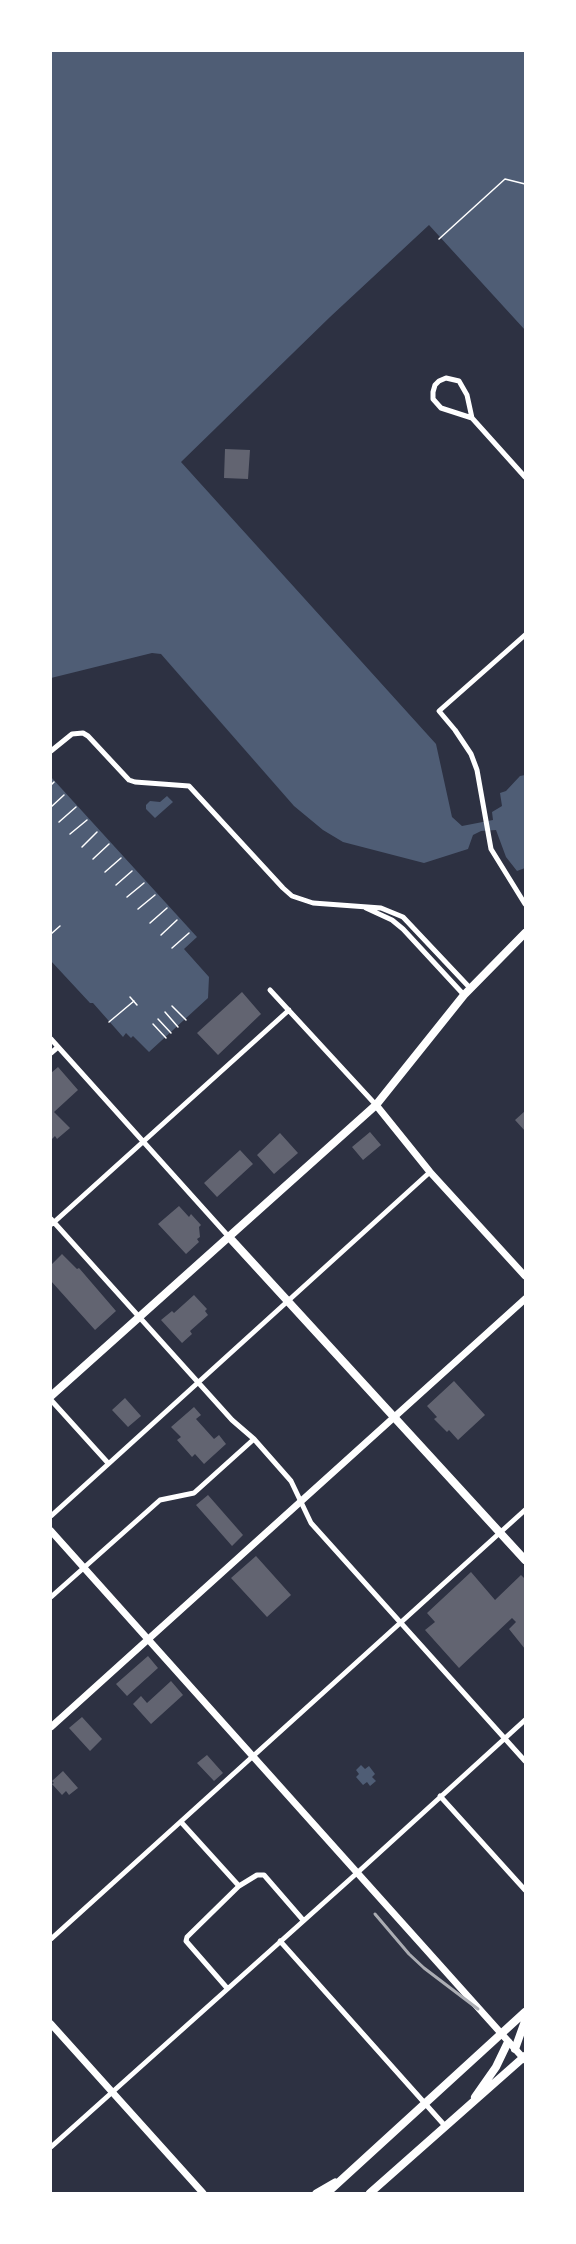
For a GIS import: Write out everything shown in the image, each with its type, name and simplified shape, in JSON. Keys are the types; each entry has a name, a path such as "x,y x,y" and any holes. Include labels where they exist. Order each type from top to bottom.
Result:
{"main road":[{"path":"51,1398 375,1105 470,988 525,933"},
{"path":"229,1237 525,1560"},
{"path":"327,2193 525,2012"},
{"path":"466,2110 512,2045 525,2021"},
{"path":"370,2193 524,2058"}],"street":[{"path":"472,418 441,408 434,399 435,385 446,378 459,381 467,395 472,418 525,477"},
{"path":"525,635 440,711 471,754 477,771 490,849 525,904"},
{"path":"51,751 72,734 83,733 129,780 189,786 292,896 313,903 384,909 403,917 470,988"},
{"path":"366,907 410,936 464,995"},
{"path":"396,925 403,917"},
{"path":"410,936 416,930"},
{"path":"426,953 432,947"},
{"path":"270,990 375,1105 430,1172 525,1276"},
{"path":"289,1010 52,1222 140,1316 232,1420 254,1439 291,1481 311,1523 525,1761"},
{"path":"51,1040 229,1237"},
{"path":"51,1053 58,1047"},
{"path":"51,1516 430,1172"},
{"path":"51,1727 525,1299"},
{"path":"51,1398 108,1463"},
{"path":"51,1597 160,1500 194,1493 254,1439"},
{"path":"51,1939 525,1510"},
{"path":"51,1531 524,2058"},
{"path":"51,2147 525,1720"},
{"path":"440,1796 525,1890"},
{"path":"181,1822 239,1886"},
{"path":"227,1988 186,1941 186,1937 239,1886 257,1875 264,1875 303,1920"},
{"path":"280,1941 446,2127"},
{"path":"51,2025 203,2193"},
{"path":"316,2193 340,2180"}],"path":[{"path":"439,239 505,179 525,184"},
{"path":"51,807 64,795"},
{"path":"59,822 76,807"},
{"path":"70,834 87,820"},
{"path":"82,847 97,832"},
{"path":"93,860 109,844"},
{"path":"105,872 121,858"},
{"path":"116,885 132,871"},
{"path":"127,897 144,884"},
{"path":"138,909 155,896"},
{"path":"150,923 167,908"},
{"path":"161,934 177,920"},
{"path":"51,934 60,926"},
{"path":"172,948 189,933"},
{"path":"130,997 137,1005"},
{"path":"109,1022 134,1001"},
{"path":"172,1006 186,1020"},
{"path":"165,1012 178,1027"},
{"path":"158,1019 171,1033"},
{"path":"153,1024 166,1038"}],"water":[{"path":"51,51 525,51 525,330 429,225 330,317 181,462 436,744 452,817 462,826 493,820 492,812 502,806 500,793 506,791 520,776 525,775 525,868 517,871 506,857 496,830 481,831 473,835 468,849 424,863 343,842 323,830 294,806 161,654 152,653 51,678"},
{"path":"51,777 197,937 184,949 209,977 208,998 149,1052 133,1036 131,1038 126,1033 123,1037 51,961"},
{"path":"167,796 173,802 155,818 146,809 146,805 150,801 160,802"},
{"path":"361,1765 365,1769 369,1766 375,1774 372,1777 376,1781 370,1786 367,1782 363,1785 356,1777 359,1774 356,1770"}],"building":[{"path":"225,449 250,450 248,479 224,478"},
{"path":"242,992 261,1014 218,1055 197,1033"},
{"path":"58,1067 78,1090 54,1112 70,1128 57,1139 55,1136 51,1140 51,1073"},
{"path":"525,1111 525,1131 515,1120"},
{"path":"370,1132 381,1145 363,1160 352,1147"},
{"path":"280,1133 298,1153 274,1174 257,1155"},
{"path":"240,1150 253,1164 217,1197 204,1183"},
{"path":"179,1206 201,1225 199,1227 200,1237 197,1239 199,1242 186,1254 158,1224"},
{"path":"62,1254 77,1269 79,1268 116,1311 95,1330 51,1281 51,1265"},
{"path":"194,1295 207,1309 205,1311 208,1315 190,1331 192,1334 182,1343 161,1320 172,1311 174,1313"},
{"path":"454,1381 485,1415 458,1440 434,1419 437,1417 427,1406"},
{"path":"125,1398 141,1416 128,1427 112,1410"},
{"path":"194,1407 201,1415 196,1419 214,1439 219,1435 226,1444 204,1464 195,1454 192,1457 177,1440 181,1437 171,1427"},
{"path":"208,1495 243,1535 232,1546 196,1505"},
{"path":"256,1556 291,1595 267,1617 231,1578"},
{"path":"471,1572 495,1600 521,1575 525,1579 525,1649 509,1629 516,1622 512,1618 459,1668 425,1630 435,1622 427,1613"},
{"path":"148,1656 158,1668 127,1696 116,1684"},
{"path":"171,1681 183,1695 151,1724 133,1704 141,1696 147,1703"},
{"path":"82,1717 102,1739 90,1751 69,1728"},
{"path":"207,1755 223,1773 214,1781 197,1763"},
{"path":"63,1771 78,1788 69,1795 66,1791 62,1795 52,1784 54,1783 52,1781"}],"railway":[{"path":"375,1914 424,1968 478,2009"}]}
